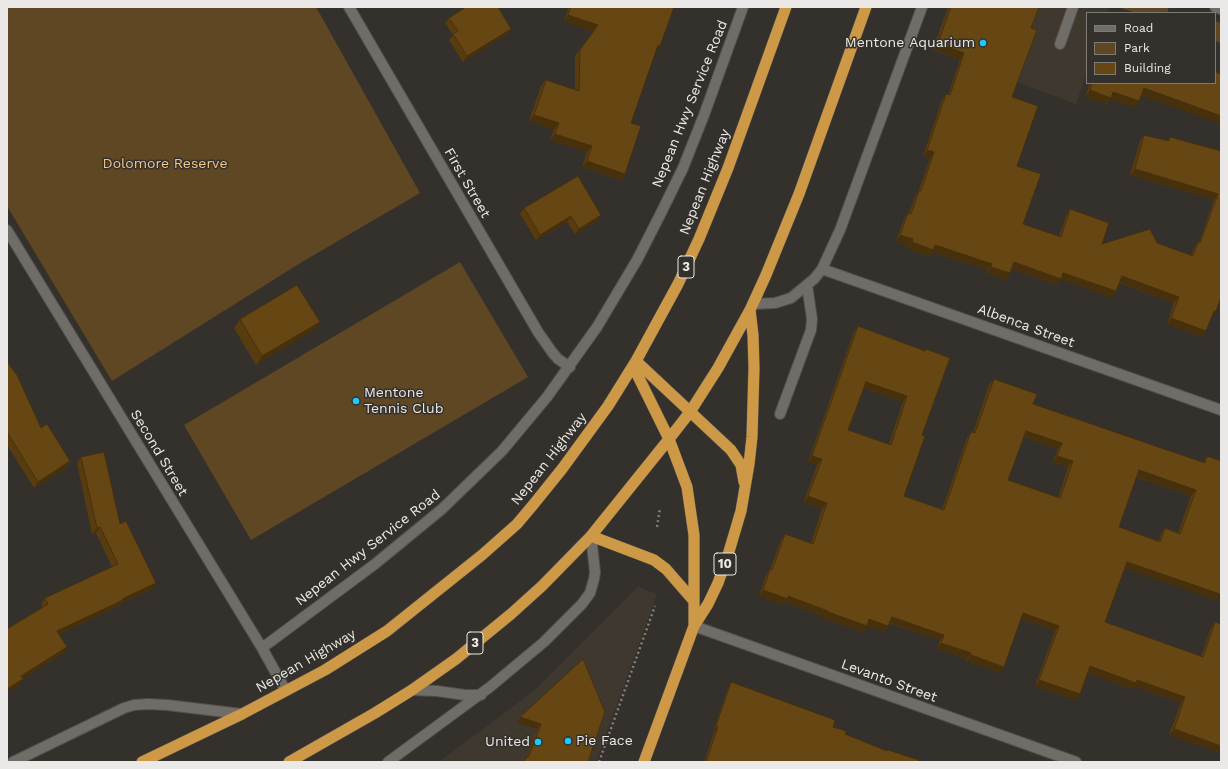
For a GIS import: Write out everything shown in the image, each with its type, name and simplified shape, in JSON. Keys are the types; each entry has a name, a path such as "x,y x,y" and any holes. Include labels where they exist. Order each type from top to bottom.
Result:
{"highway":[{"name":"Nepean Highway","path":"142,762 286,691 325,670 387,631 458,576 512,529 549,486 605,411 634,364 678,284 699,239 728,168 786,7"},
{"name":"3","path":"289,762 412,690 456,659 511,614 542,586 591,536 690,412 718,368 751,307 778,248 799,194 866,7"},
{"name":"10","path":"644,762 694,626 708,604 718,584 732,543 744,496 752,432 754,368 751,307"},
{"name":"10","path":"634,364 726,444 741,465 744,496"},
{"name":"10","path":"634,364 669,439 687,487 694,547 694,626"},
{"path":"591,536 654,560 666,569 693,600"}],"street":[{"name":"First Street","path":"349,7 538,332 558,359 570,367"},
{"name":"Nepean Hwy Service Road","path":"262,648 375,564 442,509 502,451 548,397 596,327 637,260 683,168 743,7"},
{"path":"751,307 786,300 808,285 822,269 840,230 922,7"},
{"path":"1060,44 1073,7"},
{"path":"1215,7 1221,9"},
{"name":"Second Street","path":"7,230 245,623 262,648 286,691"},
{"name":"Albenca Street","path":"822,269 1221,410"},
{"path":"780,414 811,330 812,319 808,285"},
{"path":"388,762 481,695 533,652 569,618 587,598 593,586 595,572 591,536"},
{"name":"Levanto Street","path":"694,626 1076,762"},
{"path":"412,690 481,695"},
{"path":"13,762 124,708 134,705 167,705 242,714"}],"path":[{"path":"657,528 660,508"},
{"path":"599,762 655,606"}],"shaded area":[{"path":"948,7 1104,7 1109,9 1108,12 1086,12 1086,75 1076,104 932,50"},
{"path":"638,587 657,594 596,762 439,762 534,691"}],"green space":[{"name":"Dolomore Reserve","path":"7,7 316,7 420,193 302,262 112,381 7,206"},
{"path":"1118,7 1169,7 1167,12 1133,12"},
{"path":"1216,21 1221,23 1221,43 1216,41"},
{"name":"Mentone Tennis Club","path":"460,262 528,377 251,540 184,425"}],"building":[{"path":"466,7 498,7 511,29 467,56 453,34 458,31 449,18"},
{"path":"571,7 674,7 660,46 658,45 631,123 641,126 625,174 587,161 592,146 555,134 559,123 534,115 546,80 579,91 580,50 598,25 568,15"},
{"path":"951,7 1039,7 1031,28 1037,30 1012,97 1038,106 1017,166 1041,174 1023,224 1061,237 1070,209 1109,223 1102,244 1150,229 1157,243 1193,256 1198,242 1200,243 1218,194 1135,169 1144,135 1169,141 1170,137 1221,151 1221,297 1206,331 1171,318 1179,297 1122,276 1116,291 1063,273 1061,279 1014,262 1010,273 991,267 992,264 935,245 933,250 912,242 913,239 900,235 908,213 911,214 919,191 921,191 934,152 927,150 946,94 950,95 964,53 938,43"},
{"path":"1216,72 1221,74 1221,116 1144,88 1139,101 1113,92 1111,98 1090,90 1092,84 1216,84"},
{"path":"578,176 601,215 579,229 571,216 540,235 524,208"},
{"path":"297,285 320,322 262,356 240,319"},
{"path":"858,326 925,351 926,349 950,358 922,435 925,436 904,496 944,510 971,432 975,433 994,379 1037,394 1033,404 1205,463 1207,456 1221,461 1220,594 1127,562 1105,622 1203,657 1215,622 1221,624 1221,746 1174,729 1185,697 1137,680 1136,683 1090,666 1080,694 1039,680 1059,626 1023,613 1004,667 971,655 971,653 941,643 944,635 892,617 888,626 869,619 867,626 788,596 788,599 763,590 785,534 813,544 827,503 808,496 822,459 812,456","holes":["866,382 907,396 891,445 848,430","1026,431 1062,443 1057,456 1073,461 1060,498 1008,480","1139,470 1196,490 1180,534 1165,528 1160,542 1119,527"]},
{"path":"7,362 17,375 41,428 47,424 70,461 38,482 7,432"},
{"path":"104,452 120,524 126,521 156,583 57,631 67,647 21,676 23,679 7,689 7,629 48,604 45,598 118,564 100,527 97,528 81,457"},
{"path":"583,659 605,712 588,762 523,762 529,756 541,724 520,717"},
{"path":"731,682 835,720 833,727 846,731 845,734 887,751 888,750 919,760 918,762 706,762"}],"place":[{"name":"Mentone Aquarium","path":"983,43"},
{"name":"Mentone Tennis Club","path":"356,401"},
{"name":"Pie Face","path":"568,741"},
{"name":"United","path":"538,742"}]}
